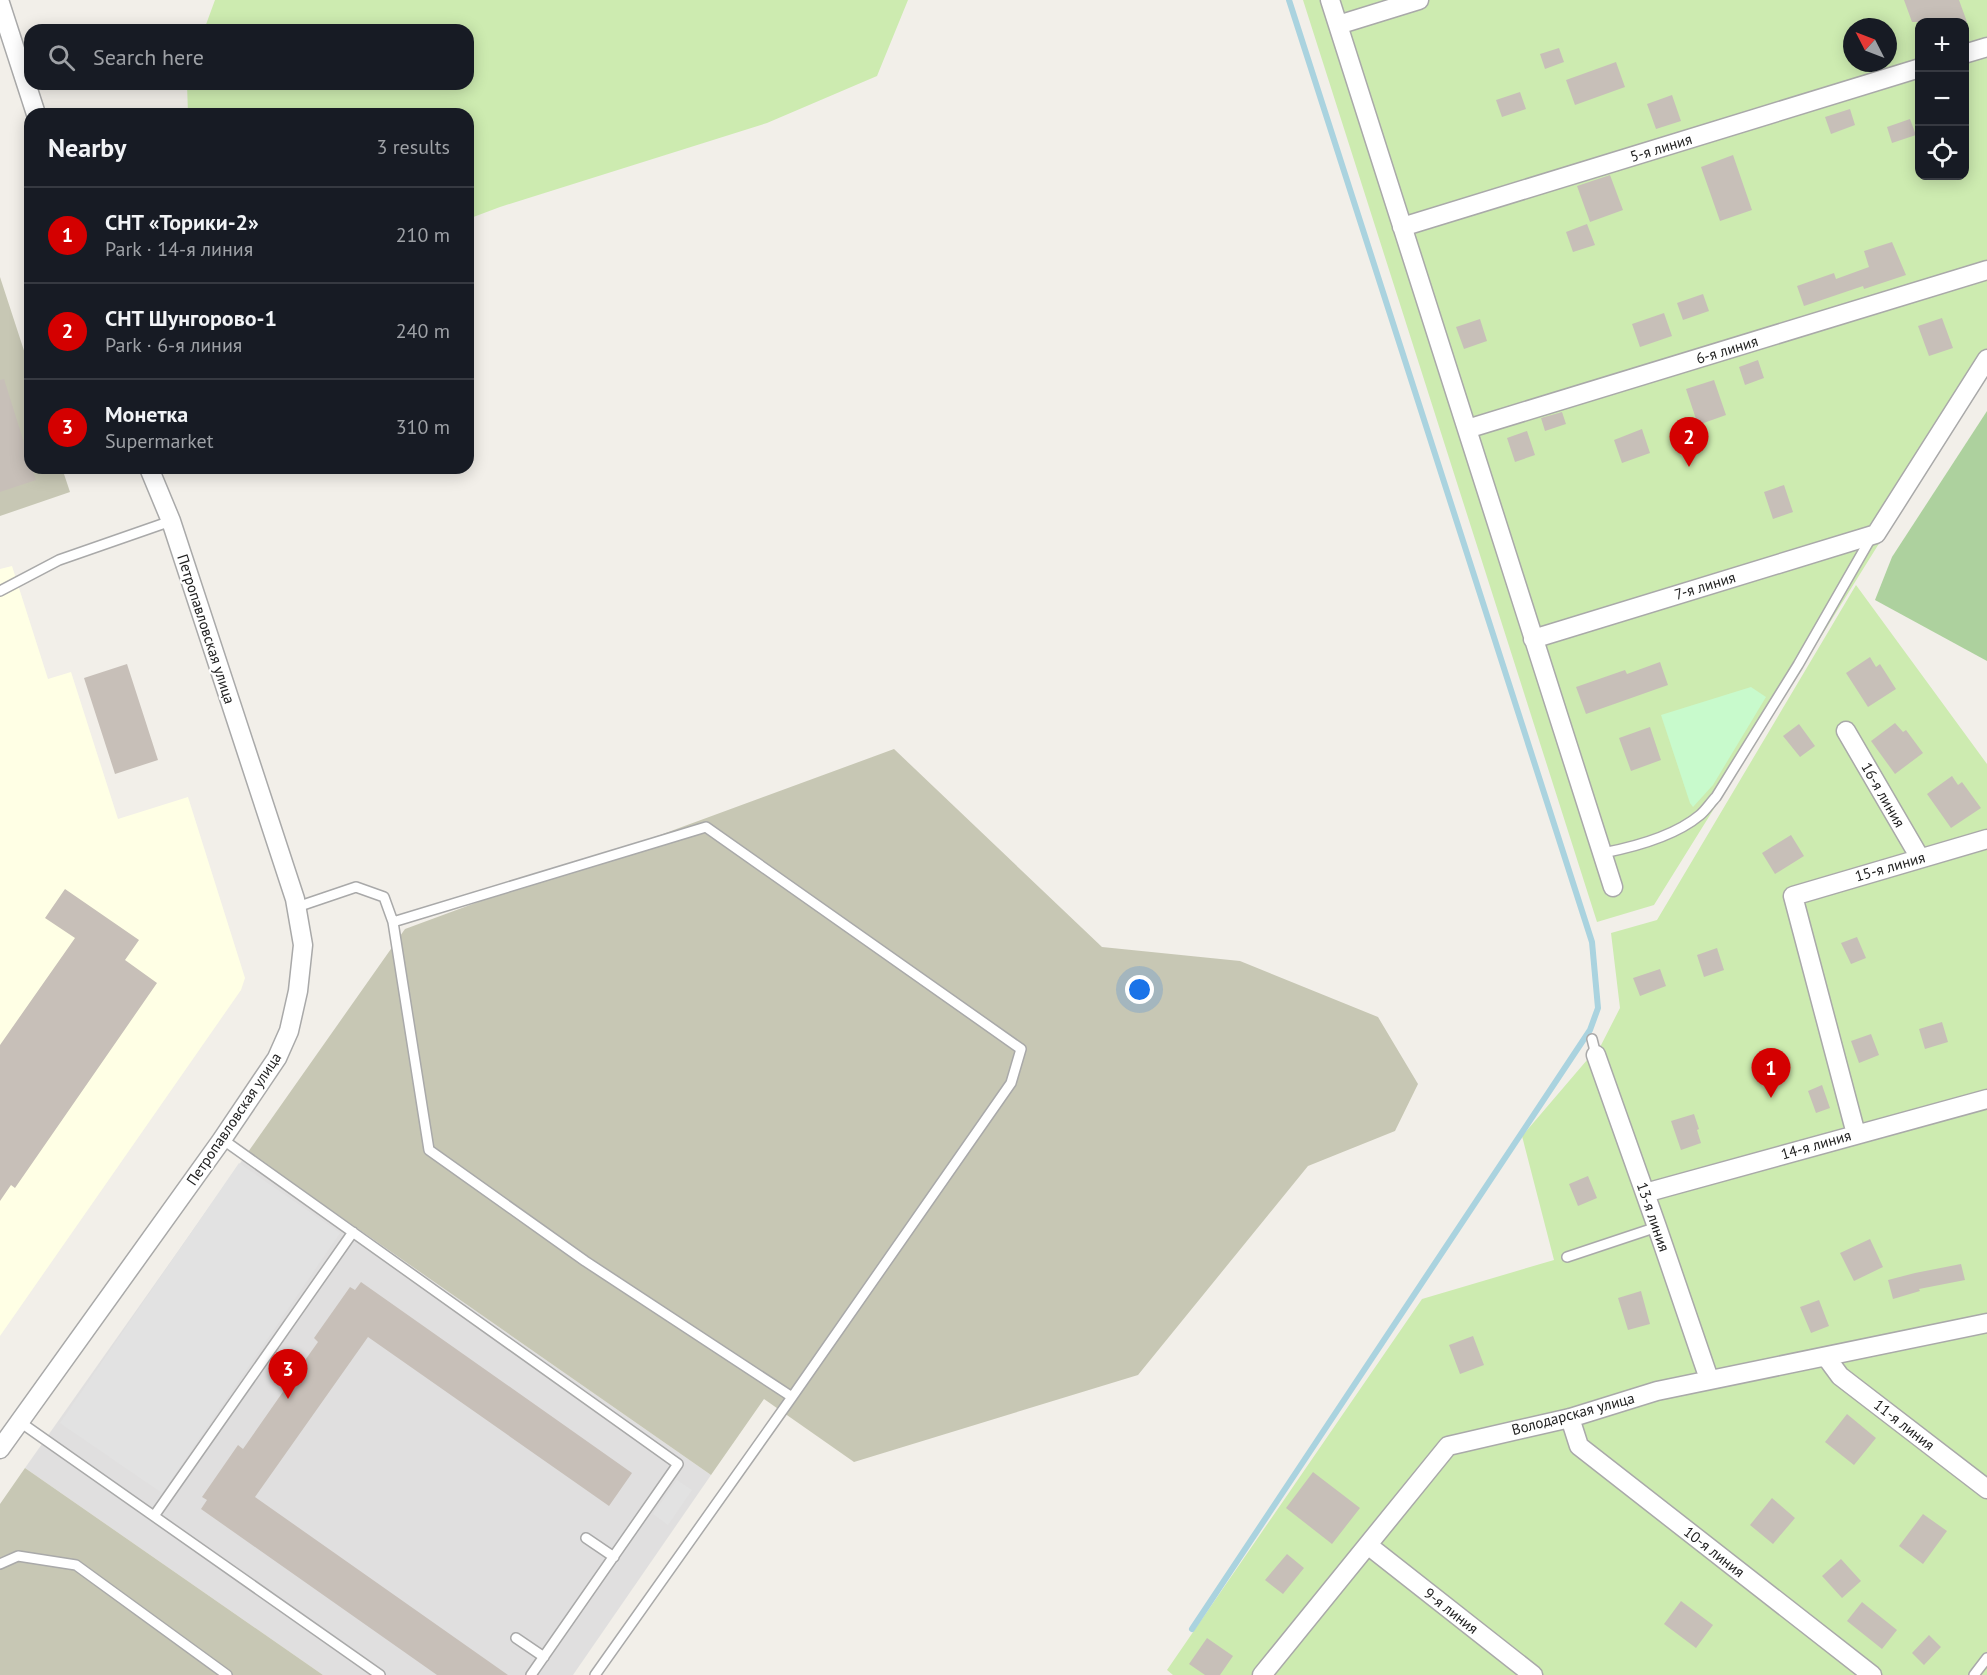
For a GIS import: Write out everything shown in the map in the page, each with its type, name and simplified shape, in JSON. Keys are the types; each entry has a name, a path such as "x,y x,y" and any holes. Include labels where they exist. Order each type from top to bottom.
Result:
{"street":[{"path":"1330,0 1613,886"},
{"path":"1338,25 1419,0"},
{"path":"0,3 24,77"},
{"path":"1969,53 1987,47"},
{"name":"5-я линия","path":"1402,227 1915,70"},
{"path":"28,90 34,108"},
{"name":"6-я линия","path":"1467,429 1987,270"},
{"path":"1874,534 1987,359"},
{"name":"Петропавловская улица","path":"0,1449 222,1139 277,1058 289,1030 298,991 303,945 297,907 171,521 151,474"},
{"name":"7-я линия","path":"1533,639 1874,534"},
{"name":"16-я линия","path":"1846,731 1920,858"},
{"name":"15-я линия","path":"1856,1134 1793,896 1987,839"},
{"name":"13-я линия","path":"1594,1047 1709,1379"},
{"name":"14-я линия","path":"1645,1193 1987,1099"},
{"name":"Володарская улица","path":"1262,1675 1448,1446 1570,1418 1657,1391 1709,1379 1987,1323"},
{"name":"11-я линия","path":"1826,1357 1840,1376 1987,1489"},
{"name":"10-я линия","path":"1570,1418 1579,1446 1872,1675"},
{"name":"9-я линия","path":"1369,1546 1533,1675"}],"lane":[{"path":"0,591 59,560 171,521"},
{"path":"1603,853 1631,847 1680,826 1700,815 1716,797 1798,665 1874,534"},
{"path":"393,922 706,827 1021,1049 1011,1083 595,1675"},
{"path":"297,907 356,887 384,897 393,922 429,1149 585,1260 792,1397"},
{"path":"222,1139 678,1464 531,1675"},
{"path":"1567,1257 1658,1227"},
{"path":"154,1516 353,1232"},
{"path":"20,1422 380,1675"},
{"path":"586,1538 614,1557"},
{"path":"0,1564 18,1556 76,1565 227,1675"},
{"path":"516,1638 543,1657"},
{"path":"1974,1675 1987,1658"}],"shaded area":[{"path":"0,277 24,351 24,474 64,474 70,492 0,516"},
{"path":"12,566 48,679 71,672 118,819 188,797 245,978 241,990 0,1336 0,569"},
{"path":"894,749 1102,947 1240,961 1378,1017 1418,1084 1395,1131 1308,1166 1138,1375 854,1462 764,1399 711,1475 248,1152 405,929"},
{"path":"248,1152 711,1475 573,1675 323,1675 25,1468"},
{"path":"239,1163 340,1233 162,1493 60,1423"},
{"path":"25,1468 323,1675 0,1675 0,1504"},
{"path":"677,1480 692,1490 668,1525 653,1514"}],"green space":[{"path":"215,0 908,0 877,76 767,123 474,217 474,108 188,108 187,90 474,90 474,24 206,24"},
{"path":"1303,0 1987,0 1987,370 1654,905 1597,922"},
{"path":"1987,411 1987,661 1875,600 1892,557"},
{"path":"1856,585 1987,764 1987,1675 1173,1675 1167,1670 1422,1299 1554,1260 1522,1136 1587,1060 1596,1055 1620,1008 1611,933 1657,920"},
{"path":"1751,687 1766,697 1713,785 1693,807 1661,715"}],"building":[{"path":"1904,0 1959,0 1966,18 1915,18 1915,22 1912,22"},
{"path":"1559,48 1564,62 1545,69 1540,54"},
{"path":"1616,62 1625,87 1575,105 1566,80"},
{"path":"1520,92 1526,109 1502,117 1496,100"},
{"path":"1672,95 1681,121 1656,129 1647,104"},
{"path":"1850,109 1855,125 1831,134 1825,117"},
{"path":"1910,119 1915,135 1892,143 1887,127"},
{"path":"1733,155 1752,210 1720,221 1701,167"},
{"path":"1610,175 1623,210 1590,222 1577,186"},
{"path":"1587,224 1595,245 1573,252 1566,232"},
{"path":"1892,242 1906,275 1864,289 1863,286 1804,306 1797,286 1834,273 1836,279 1869,267 1864,251"},
{"path":"1703,294 1709,311 1683,320 1677,303"},
{"path":"1664,313 1672,336 1640,347 1632,324"},
{"path":"1942,318 1953,348 1929,356 1918,326"},
{"path":"1480,319 1487,341 1464,349 1456,327"},
{"path":"1758,360 1764,378 1745,385 1739,367"},
{"path":"4,379 24,443 24,474 34,474 36,480 0,492 0,380"},
{"path":"1714,380 1726,415 1698,425 1686,389"},
{"path":"1562,412 1566,424 1545,431 1541,418"},
{"path":"1642,429 1650,453 1622,463 1614,440"},
{"path":"1527,431 1535,455 1515,462 1507,438"},
{"path":"1784,485 1793,512 1773,519 1764,492"},
{"path":"1870,657 1876,667 1880,664 1896,689 1868,707 1846,673"},
{"path":"1660,662 1668,685 1586,714 1576,687 1625,670 1627,674"},
{"path":"127,664 158,760 115,774 84,678"},
{"path":"1895,723 1903,732 1906,730 1923,753 1895,774 1871,741"},
{"path":"1799,724 1815,746 1800,757 1783,736"},
{"path":"1650,727 1661,760 1631,771 1619,738"},
{"path":"1952,776 1958,785 1962,782 1981,808 1951,828 1927,794"},
{"path":"1791,835 1804,856 1775,874 1762,853"},
{"path":"65,889 139,940 125,960 157,983 15,1188 11,1185 0,1201 0,1045 75,938 45,918"},
{"path":"1857,937 1866,958 1851,964 1841,943"},
{"path":"1717,948 1724,970 1704,977 1697,955"},
{"path":"1660,969 1666,986 1640,996 1633,978"},
{"path":"1942,1022 1948,1042 1925,1049 1919,1029"},
{"path":"1871,1034 1879,1055 1859,1063 1851,1041"},
{"path":"1822,1085 1830,1108 1816,1113 1808,1091"},
{"path":"1694,1114 1701,1143 1681,1150 1671,1121"},
{"path":"1588,1176 1597,1198 1578,1206 1569,1184"},
{"path":"1870,1239 1883,1267 1854,1281 1840,1253"},
{"path":"1961,1264 1965,1280 1919,1289 1920,1291 1893,1299 1888,1280"},
{"path":"361,1282 632,1473 609,1506 368,1337 255,1497 508,1675 437,1675 201,1509 207,1500 202,1497 238,1445 243,1449 318,1342 314,1338 350,1287 355,1290"},
{"path":"1641,1291 1650,1324 1628,1330 1618,1298"},
{"path":"1819,1300 1829,1326 1811,1333 1800,1307"},
{"path":"1473,1336 1484,1365 1460,1374 1449,1345"},
{"path":"1847,1414 1876,1438 1854,1465 1825,1442"},
{"path":"1313,1472 1360,1508 1332,1544 1286,1508"},
{"path":"1772,1498 1795,1518 1773,1544 1750,1525"},
{"path":"1923,1514 1947,1531 1923,1564 1899,1546"},
{"path":"1287,1554 1304,1568 1283,1594 1265,1580"},
{"path":"1841,1559 1861,1581 1842,1598 1822,1576"},
{"path":"1681,1601 1713,1625 1696,1648 1664,1624"},
{"path":"1862,1602 1897,1630 1882,1649 1847,1621"},
{"path":"1929,1635 1941,1647 1924,1665 1912,1653"},
{"path":"1207,1638 1233,1656 1220,1675 1205,1675 1189,1664"}],"waterway":[{"path":"1192,1629 1590,1030 1598,1008 1592,942 1289,0"}],"place":[{"name":"СНТ Шунгорово-1","path":"1689,467"},
{"name":"СНТ «Торики-2»","path":"1771,1098"},
{"name":"Монетка","path":"288,1399"}]}
